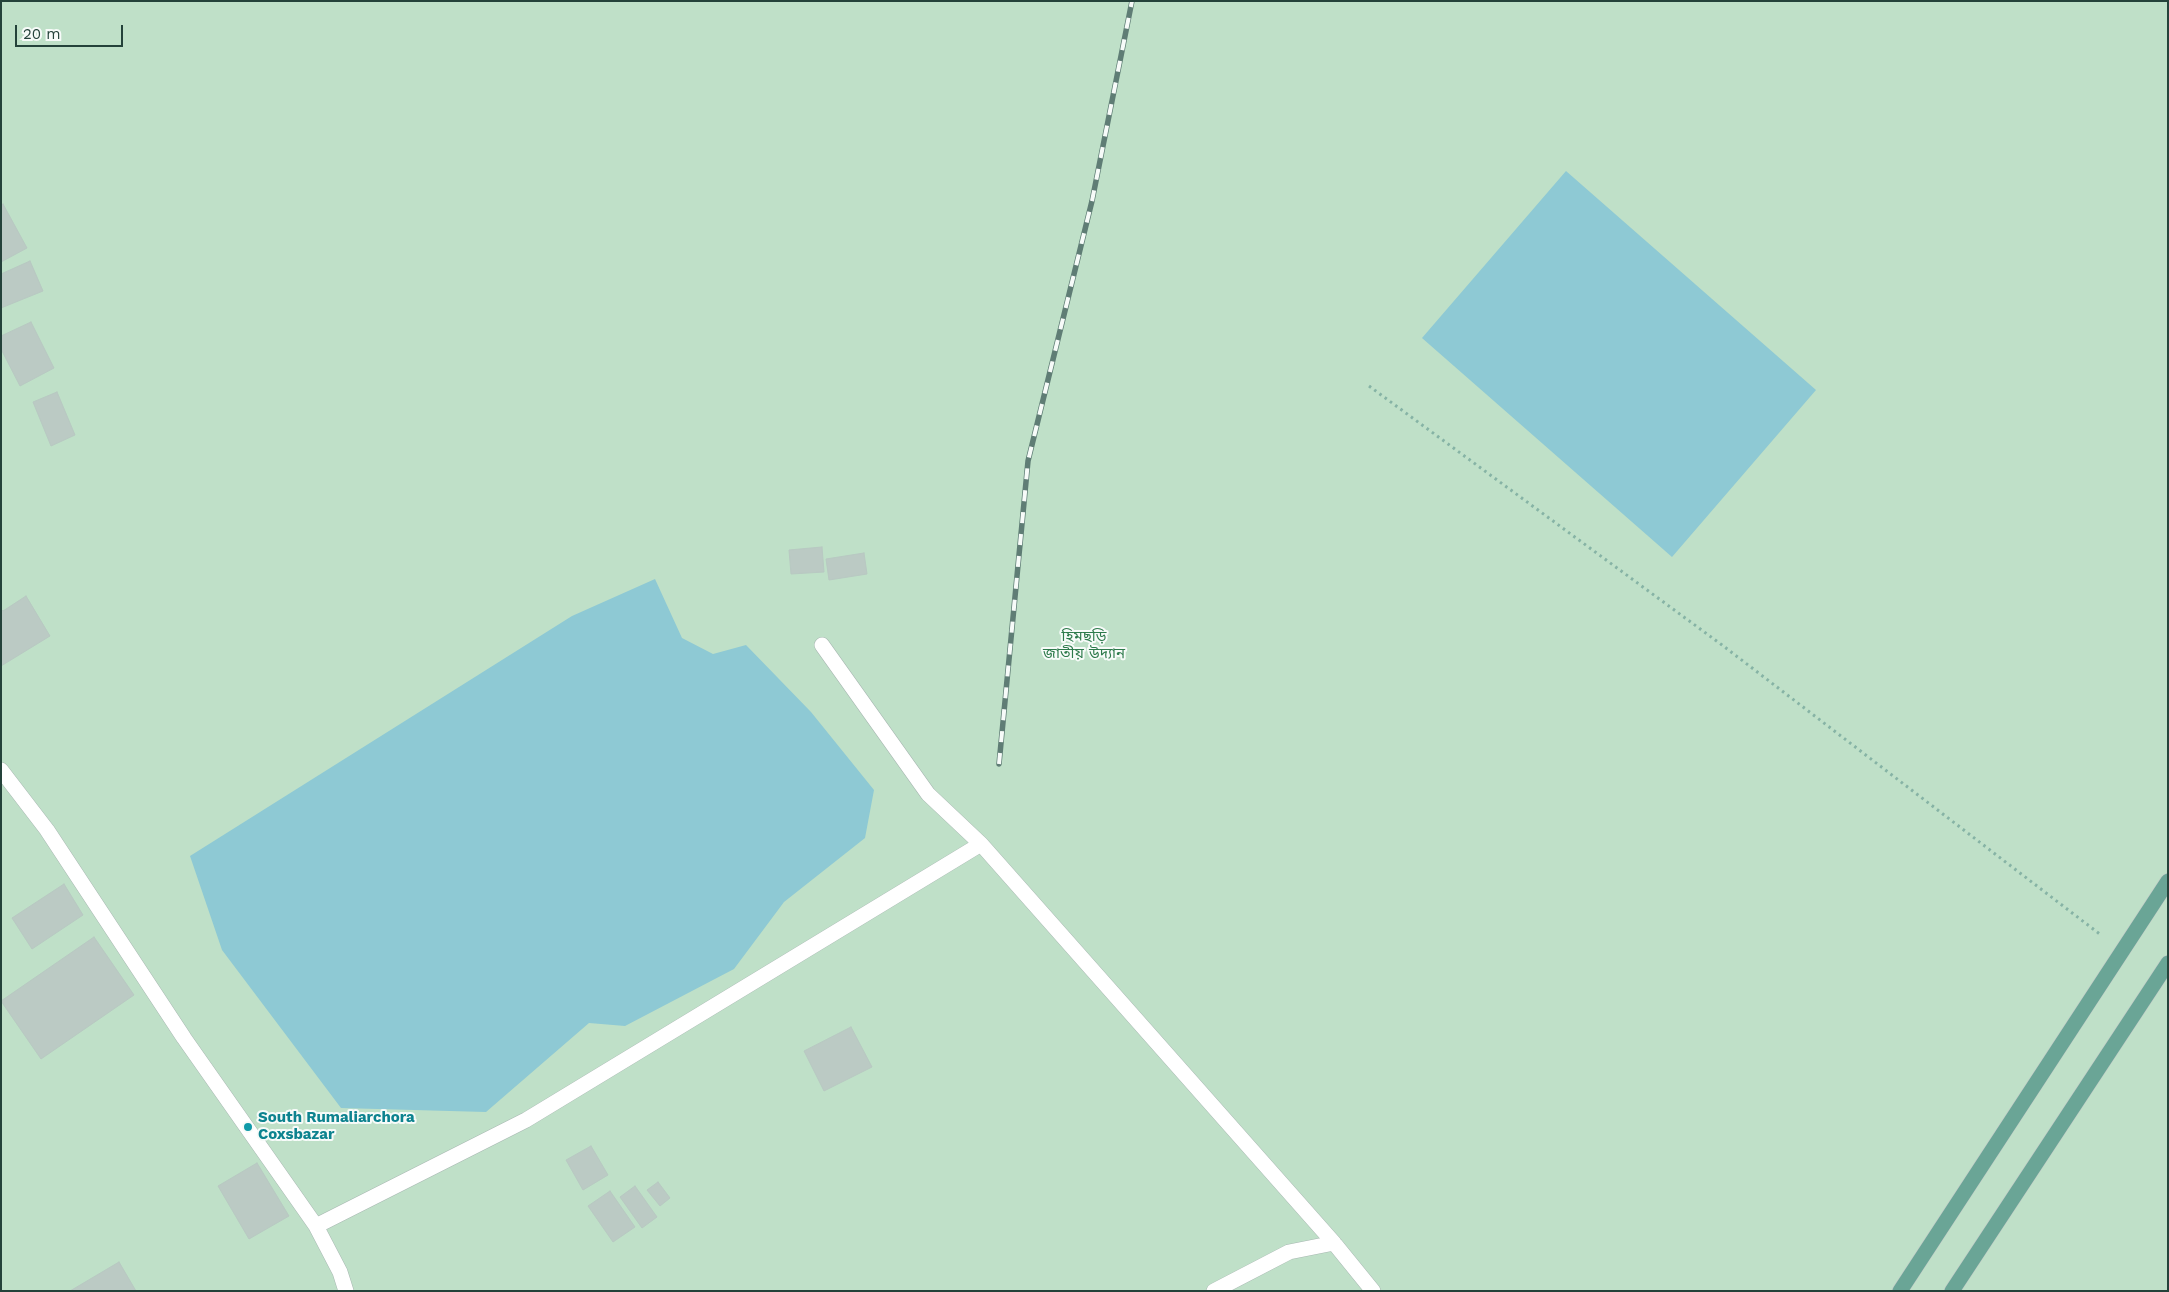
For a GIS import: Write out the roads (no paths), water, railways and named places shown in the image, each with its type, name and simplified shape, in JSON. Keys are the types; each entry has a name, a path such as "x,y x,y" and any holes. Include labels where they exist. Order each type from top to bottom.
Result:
{"main road":[{"path":"1900,1291 2168,881"},
{"path":"1952,1291 2168,963"}],"street":[{"path":"822,645 928,794 980,844 1334,1243 1373,1291"},
{"path":"1,770 47,830 184,1038 316,1226 340,1272 346,1291"},
{"path":"316,1226 526,1120 980,844"},
{"path":"1214,1291 1289,1252 1334,1243"}],"water":[{"path":"1566,171 1816,390 1672,557 1422,338"},
{"path":"655,579 682,638 713,654 746,645 811,712 874,790 865,838 784,902 734,969 625,1026 589,1023 486,1112 341,1108 222,950 190,856 572,616"}],"railway":[{"path":"999,764 1028,461 1092,201 1132,1"}],"place":[{"name":"South Rumaliarchora Coxsbazar","path":"248,1127"}],"park label":[{"name":"হিমছড়ি জাতীয় উদ্যান","path":"1084,646"}]}
